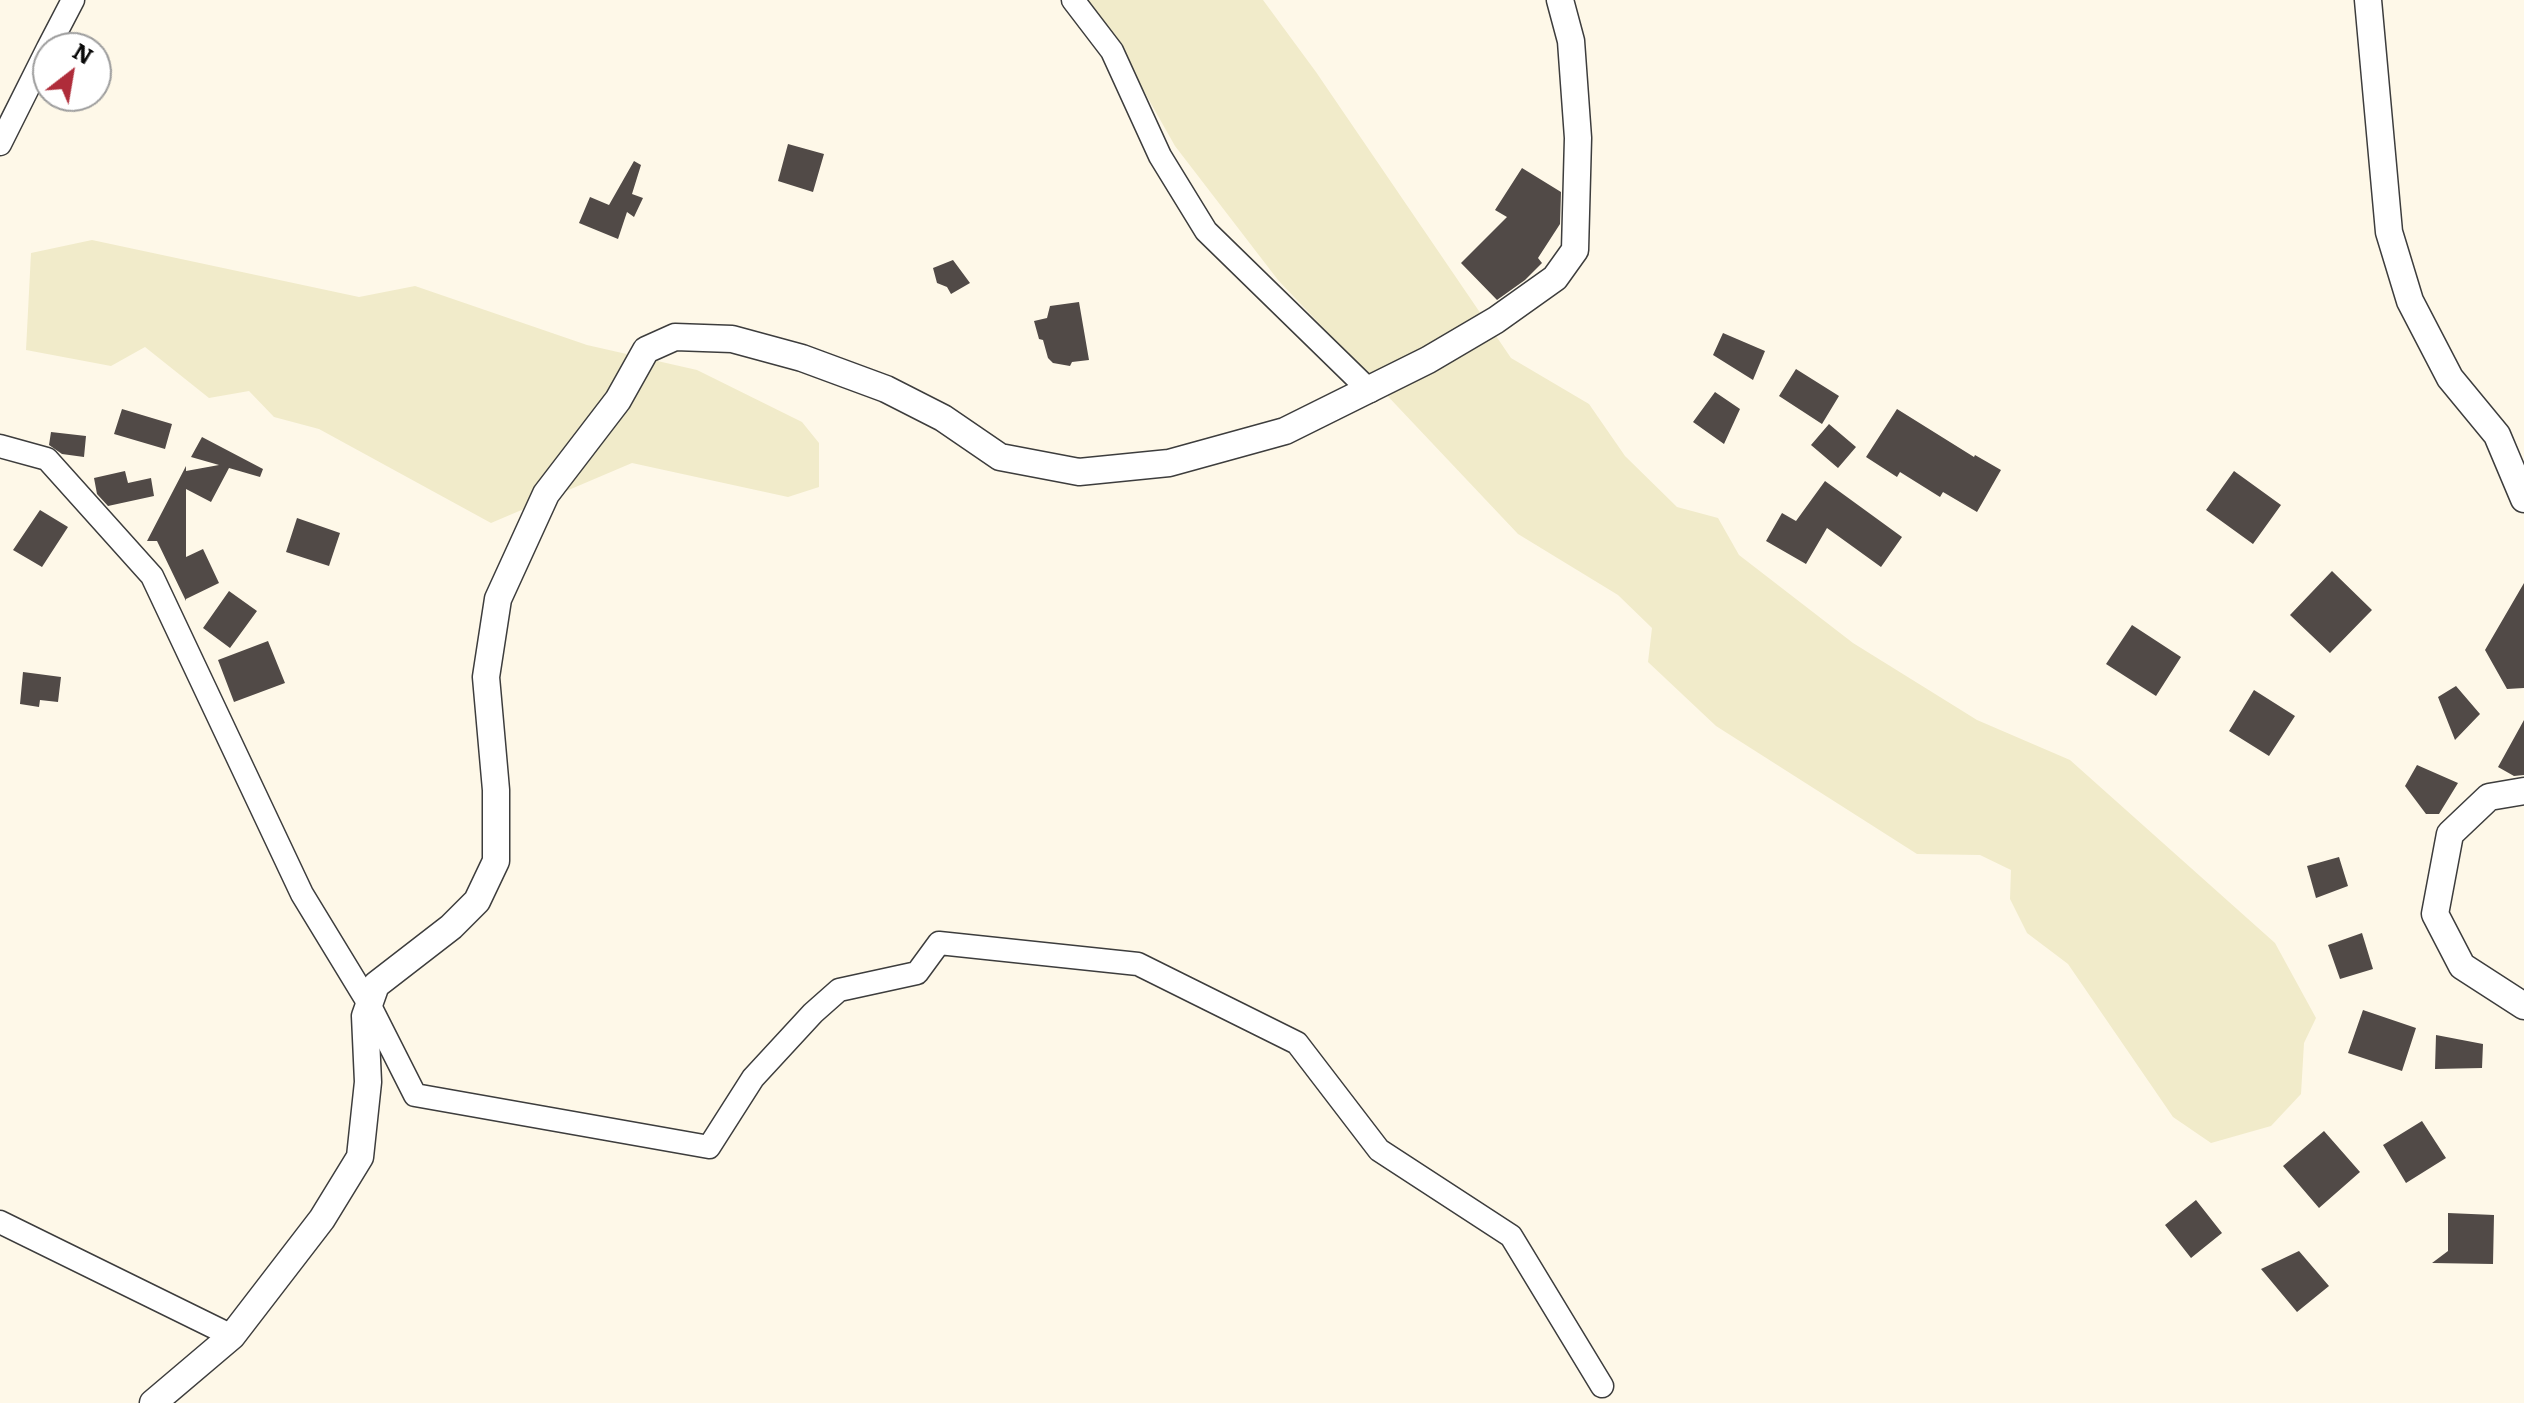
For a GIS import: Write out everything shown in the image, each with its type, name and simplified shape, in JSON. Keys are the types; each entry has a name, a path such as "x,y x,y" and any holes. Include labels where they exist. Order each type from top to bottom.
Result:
{"street":[{"path":"56,32 73,0"},
{"path":"1073,0 1112,51 1160,156 1206,231 1370,391"},
{"path":"153,1403 232,1336 322,1219 360,1157 368,1082 365,1016 376,985 451,927 477,901 496,861 496,790 486,677 498,599 546,494 618,400 646,350 675,337 732,339 802,358 886,389 920,406 1000,457 1079,472 1169,463 1285,431 1370,391 1496,320 1555,278 1575,250 1578,138 1571,41 1560,0"},
{"path":"2368,0 2389,232 2410,301 2450,378 2497,435 2524,499"},
{"path":"0,144 32,80"},
{"path":"0,446 47,459 152,576 302,894 369,1004 415,1095 709,1147 753,1078 813,1013 839,990 917,973 939,943 1138,964 1297,1043 1379,1150 1511,1236 1602,1386"},
{"path":"2524,791 2489,797 2450,834 2435,914 2462,966 2524,1006"},
{"path":"0,1222 232,1336"}],"shaded area":[{"path":"1086,0 1263,0 1316,72 1511,358 1589,404 1625,456 1677,507 1718,518 1739,555 1853,643 1977,720 2070,760 2275,943 2316,1018 2304,1043 2301,1094 2271,1126 2211,1143 2173,1117 2068,964 2027,933 2010,899 2011,870 1980,855 1917,854 1716,726 1648,662 1652,628 1618,595 1518,534 1278,280 1175,146 1106,24"},
{"path":"92,240 359,297 415,286 587,345 697,370 802,422 819,443 819,487 788,497 632,463 491,523 319,429 274,417 249,391 209,398 145,347 111,366 26,350 31,253"}],"building":[{"path":"788,144 824,154 813,192 778,181"},
{"path":"634,161 641,165 632,194 643,198 634,217 627,212 618,239 579,223 590,197 609,205"},
{"path":"1522,168 1561,192 1560,224 1538,258 1542,263 1497,300 1461,263 1507,217 1495,210"},
{"path":"953,260 970,283 951,294 947,287 937,283 933,268"},
{"path":"1079,302 1089,360 1072,362 1070,366 1053,363 1048,358 1043,340 1039,339 1034,321 1047,318 1050,306"},
{"path":"1723,333 1765,351 1753,380 1713,355"},
{"path":"1796,369 1839,396 1822,424 1779,396"},
{"path":"1715,392 1740,409 1724,444 1693,422"},
{"path":"122,409 172,424 165,449 114,434"},
{"path":"1897,409 1974,457 2001,470 1977,512 1943,492 1940,497 1900,472 1897,477 1866,457"},
{"path":"1829,424 1856,447 1838,468 1811,445"},
{"path":"51,432 86,436 84,457 62,454 49,445"},
{"path":"202,437 263,469 260,477 229,468 211,502 186,489 186,557 203,549 219,583 186,601 157,541 147,541 186,466 186,471 219,465 191,457"},
{"path":"125,471 128,483 151,478 154,496 108,506 97,494 94,478"},
{"path":"2234,471 2281,505 2253,544 2206,510"},
{"path":"1825,481 1902,537 1881,567 1827,528 1806,564 1766,541 1782,513 1796,521"},
{"path":"40,510 68,527 42,567 13,550"},
{"path":"297,518 340,533 329,566 286,552"},
{"path":"2332,571 2372,610 2330,653 2290,615"},
{"path":"2524,583 2524,688 2507,689 2485,650"},
{"path":"229,591 257,611 230,648 203,628"},
{"path":"2132,625 2181,657 2156,696 2106,664"},
{"path":"268,641 285,683 234,702 218,660"},
{"path":"23,672 61,677 58,702 40,700 39,707 20,704"},
{"path":"2456,686 2480,714 2455,740 2438,697"},
{"path":"2254,690 2295,716 2269,756 2229,731"},
{"path":"2524,720 2524,775 2514,776 2498,767"},
{"path":"2417,765 2458,783 2439,814 2426,814 2405,786"},
{"path":"2339,857 2348,886 2316,898 2307,866"},
{"path":"2362,933 2373,969 2340,979 2328,945"},
{"path":"2363,1010 2416,1028 2402,1071 2348,1053"},
{"path":"2436,1035 2483,1044 2482,1068 2435,1069"},
{"path":"2422,1121 2446,1158 2406,1183 2383,1145"},
{"path":"2324,1131 2360,1172 2319,1208 2283,1166"},
{"path":"2196,1200 2222,1233 2191,1258 2165,1225"},
{"path":"2448,1213 2494,1215 2493,1264 2432,1263 2448,1251"},
{"path":"2299,1251 2329,1286 2297,1312 2261,1269"}]}
